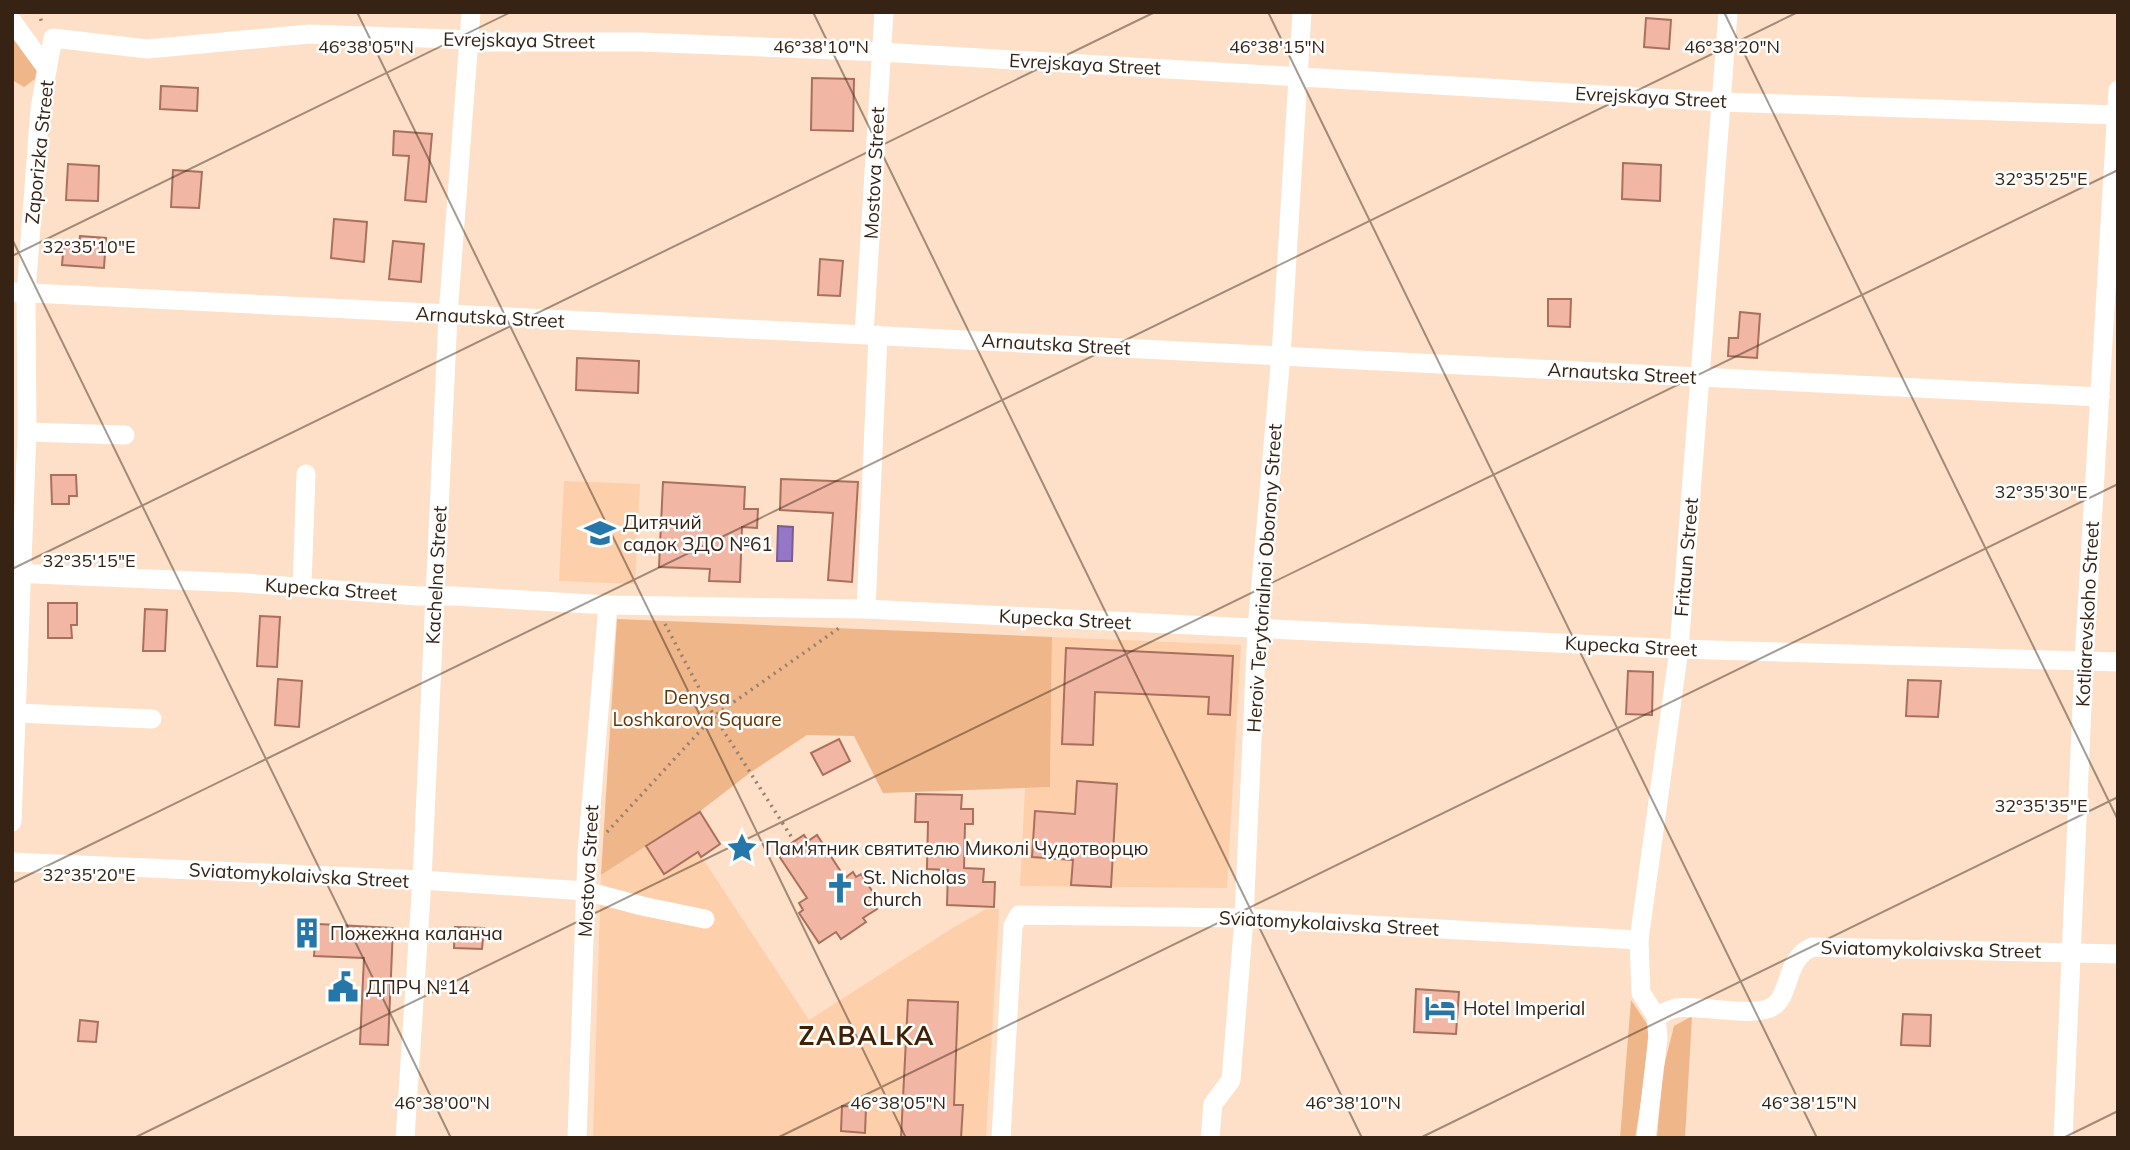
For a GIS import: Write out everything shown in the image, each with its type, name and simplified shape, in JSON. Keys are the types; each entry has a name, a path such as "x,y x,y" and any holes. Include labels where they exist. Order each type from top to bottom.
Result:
{"street":[{"name":"Kachelna Street","path":"405,1138 422,880 448,315 471,12"},
{"name":"Mostova Street","path":"866,609 871,335 884,12"},
{"name":"Heroiv Terytorialnoi Oborony Street","path":"1210,1138 1213,1104 1231,1080 1244,918 1257,628 1280,355 1302,12"},
{"name":"Fritaun Street","path":"1646,1138 1658,1038 1656,1016 1643,1000 1641,993 1639,940 1679,649 1728,12"},
{"name":"Zaporizka Street","path":"12,20 47,69"},
{"name":"Evrejskaya Street","path":"54,38 147,49 309,34 469,41 642,42 881,52 1722,102 2117,115"},
{"name":"Zaporizka Street","path":"12,822 17,713 17,573 27,432 19,292 40,108 54,38"},
{"name":"Kotliarevskoho Street","path":"2063,1138 2084,660 2106,386 2118,90"},
{"name":"Arnautska Street","path":"19,292 1701,377 2106,386"},
{"path":"27,432 125,435"},
{"path":"302,587 306,474"},
{"name":"Kupecka Street","path":"17,573 655,607 866,609 1679,649 2118,662"},
{"name":"Mostova Street","path":"577,1138 587,853 608,605"},
{"path":"17,713 152,719"},
{"name":"Sviatomykolaivska Street","path":"12,862 422,880 586,891 705,919"},
{"name":"Sviatomykolaivska Street","path":"1001,1138 1013,926 1019,915 1244,918 1639,940"},
{"name":"Sviatomykolaivska Street","path":"1656,1016 1675,1008 1767,1009 1780,999 1796,958 1812,947 2118,954"}],"path":[{"path":"655,607 714,716 794,841"},
{"path":"587,853 714,716 866,609"}],"shaded area":[{"name":"Дитячий садок ЗДО №61","path":"564,481 640,484 635,584 559,581"},
{"path":"778,526 793,527 792,561 777,561"},
{"path":"1052,637 1241,645 1227,888 1020,886 1025,788 1050,787"},
{"path":"680,824 809,1020 951,929 986,909 999,909 986,1138 593,1138 601,875"}],"green space":[{"path":"12,37 37,67 35,79 24,87 12,80"},
{"name":"Denysa Loshkarova Square","path":"617,619 1052,637 1050,787 883,793 854,736 807,735 751,772 699,812 601,875"},
{"path":"1631,1000 1649,1027 1635,1138 1620,1138"},
{"path":"1692,1016 1685,1138 1657,1138 1663,1070 1674,1026"}],"building":[{"path":"1646,18 1671,20 1669,49 1644,47"},
{"path":"812,78 854,79 853,131 811,130"},
{"path":"161,86 198,88 197,111 160,109"},
{"path":"394,131 432,134 426,202 405,200 409,156 393,155"},
{"path":"1623,163 1661,165 1660,201 1622,199"},
{"path":"68,164 99,166 98,201 66,200"},
{"path":"173,170 202,172 199,208 171,207"},
{"path":"334,219 367,222 364,262 331,258"},
{"path":"80,236 106,238 104,268 62,265 64,242 79,243"},
{"path":"393,241 424,244 421,282 389,279"},
{"path":"820,259 843,261 840,296 818,295"},
{"path":"1548,299 1571,299 1570,327 1548,326"},
{"path":"1740,312 1760,314 1757,358 1728,356 1729,338 1738,338"},
{"path":"577,358 639,361 638,393 576,390"},
{"path":"51,475 76,475 77,496 69,496 69,504 52,504"},
{"path":"781,479 858,482 852,582 828,580 833,513 780,510"},
{"path":"663,482 745,487 744,509 758,509 757,528 742,527 740,582 709,581 710,569 659,567"},
{"path":"48,603 77,603 77,625 71,625 72,638 48,638"},
{"path":"145,609 167,610 165,651 143,651"},
{"path":"260,616 280,617 277,667 257,666"},
{"path":"1066,648 1233,656 1230,715 1208,714 1209,697 1095,692 1093,745 1062,744"},
{"path":"1628,671 1653,672 1652,715 1626,714"},
{"path":"278,679 302,681 299,727 275,725"},
{"path":"1908,680 1941,681 1938,717 1906,716"},
{"path":"839,739 850,761 823,775 811,753"},
{"path":"1077,781 1117,784 1111,887 1071,885 1073,860 1032,857 1035,811 1075,814"},
{"path":"916,794 962,795 961,809 973,809 973,824 965,824 964,868 984,869 983,882 995,882 994,907 947,905 948,870 927,869 928,822 915,822"},
{"path":"700,812 720,844 701,857 698,852 664,874 646,846"},
{"name":"St. Nicholas church","path":"804,835 808,841 817,835 845,878 853,872 856,877 861,874 876,897 871,900 877,909 863,918 866,922 841,939 836,932 819,943 799,913 803,910 799,903 807,898 779,856 786,851 784,848"},
{"path":"299,923 393,928 388,1045 360,1044 364,958 314,956 315,942 298,941"},
{"path":"455,927 484,928 482,949 454,948"},
{"path":"1416,989 1459,992 1456,1034 1414,1032"},
{"path":"908,1000 958,1002 954,1105 963,1105 961,1138 901,1138"},
{"path":"1903,1014 1931,1015 1930,1046 1901,1045"},
{"path":"80,1020 98,1022 96,1042 78,1041"},
{"path":"842,1106 866,1107 865,1133 841,1131"}],"place":[{"name":"Дитячий садок ЗДО №61","path":"600,533"},
{"name":"Пам'ятник святителю Миколі Чудотворцю","path":"742,848"},
{"name":"St. Nicholas church","path":"840,888"},
{"name":"Пожежна каланча","path":"307,933"},
{"name":"ДПРЧ №14","path":"343,987"},
{"name":"Hotel Imperial","path":"1440,1008"}],"district":[{"name":"ZABALKA","path":"867,1036"}]}
